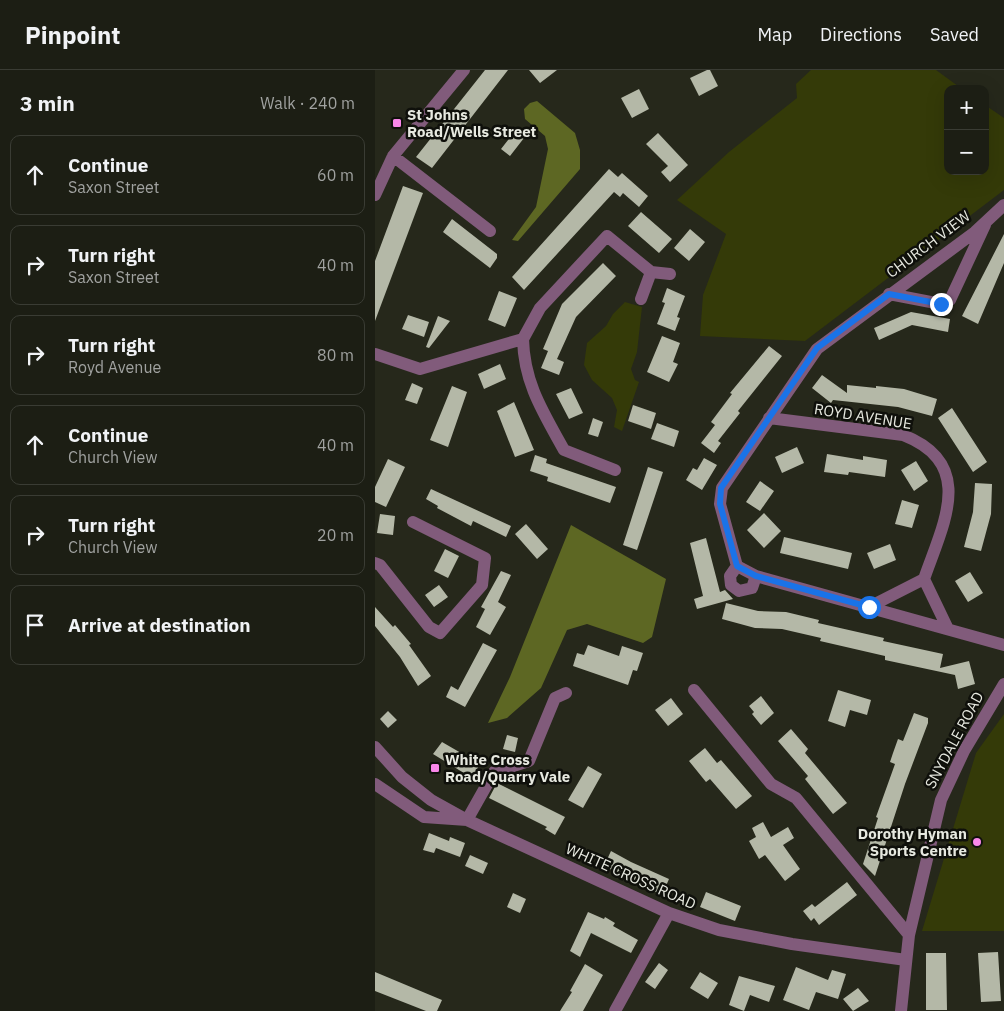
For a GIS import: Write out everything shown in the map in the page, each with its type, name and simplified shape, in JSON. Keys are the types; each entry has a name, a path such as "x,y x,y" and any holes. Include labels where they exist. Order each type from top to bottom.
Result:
{"street":[{"path":"375,195 393,156 464,70"},
{"path":"393,156 490,231"},
{"name":"CHURCH VIEW","path":"769,418 817,348 987,221 1004,205"},
{"name":"CHURCH VIEW","path":"889,294 941,304 950,300 987,221"},
{"path":"615,470 564,450 532,391 524,362 523,339 540,308 607,236 651,272 670,274"},
{"path":"641,299 651,272"},
{"path":"375,354 420,369 523,339"},
{"path":"769,418 721,488 720,504 737,566 756,576 1004,645"},
{"name":"ROYD AVENUE","path":"769,418 903,435 923,443 938,460 949,482 949,507 924,579"},
{"path":"375,563 380,566 429,627 440,633 453,621 482,585 485,558 413,522"},
{"path":"737,566 731,572 730,581 739,591 752,588 756,576"},
{"path":"869,607 924,579 948,629"},
{"name":"SNYDALE ROAD","path":"901,1011 909,935 941,800 964,751 1004,684"},
{"path":"694,690 771,784 796,798 909,935"},
{"path":"375,784 424,817 467,820 494,772 529,761 555,698 566,693"},
{"name":"WHITE CROSS ROAD","path":"375,747 402,777 431,800 467,820 669,913 719,930 792,944 905,960"},
{"path":"615,1011 669,913"}],"green space":[{"path":"811,70 936,70 957,85 944,85 944,175 989,175 989,108 1004,118 1004,190 805,341 700,336 703,295 726,234 677,200 729,152 797,98 796,84"},
{"path":"537,101 575,133 580,150 580,169 518,241 512,240 536,207 548,149 545,136 525,119 524,109 530,103"},
{"path":"625,302 642,307 637,352 631,369 635,380 639,382 622,431 614,427 617,410 612,398 592,380 584,365 587,343 606,326 613,314"},
{"path":"571,525 666,579 652,637 643,643 587,624 567,630 541,688 507,718 488,723 510,677"},
{"name":"Dorothy Hyman Sports Centre","path":"1004,714 1004,931 922,931 976,753"}],"building":[{"path":"485,70 508,70 432,168 416,157"},
{"path":"529,70 557,70 540,83"},
{"path":"710,70 718,86 699,96 690,78"},
{"path":"639,89 649,109 632,118 621,98"},
{"path":"515,131 524,138 510,156 501,149"},
{"path":"658,133 688,165 670,182 661,172 668,166 646,144"},
{"path":"609,169 618,177 622,173 648,196 639,207 623,193 620,197 614,192 524,290 512,277"},
{"path":"403,186 423,193 375,321 375,261"},
{"path":"641,212 672,239 659,253 628,226"},
{"path":"452,219 497,254 497,258 490,268 443,232"},
{"path":"690,229 705,242 689,261 674,248"},
{"path":"1004,234 1004,263 978,324 962,316"},
{"path":"603,263 616,276 576,317 557,359 564,362 559,375 541,368 548,351 543,349 562,304"},
{"path":"667,288 685,296 677,317 680,318 675,331 657,324 665,303 662,302"},
{"path":"499,291 517,298 505,327 488,320"},
{"path":"911,312 950,319 948,332 912,325 879,340 874,328"},
{"path":"408,315 429,322 424,337 402,329"},
{"path":"438,316 450,321 429,348 426,347"},
{"path":"662,336 680,343 673,362 678,364 669,382 647,372"},
{"path":"769,346 782,356 738,411 740,413 718,441 721,443 714,453 701,443 715,425 711,422 732,394 730,393"},
{"path":"500,364 506,379 484,389 478,374"},
{"path":"822,375 847,393 847,385 876,388 876,386 904,389 937,399 932,416 898,407 833,400 831,403 812,388"},
{"path":"412,383 423,388 417,404 405,400"},
{"path":"452,386 467,392 448,447 430,440"},
{"path":"571,388 583,413 569,419 556,394"},
{"path":"514,402 534,450 515,457 497,411"},
{"path":"633,405 656,413 651,429 628,421"},
{"path":"952,408 987,462 973,472 938,418"},
{"path":"593,418 603,422 598,437 588,434"},
{"path":"657,423 679,431 674,447 651,439"},
{"path":"797,447 804,463 782,473 775,457"},
{"path":"827,454 863,460 863,456 887,460 885,477 849,472 848,475 824,472"},
{"path":"535,455 547,459 546,463 616,487 610,503 547,481 548,477 530,471"},
{"path":"704,458 717,465 702,490 686,480 693,468 697,470"},
{"path":"388,459 405,467 386,507 375,502 375,487"},
{"path":"916,461 928,481 914,491 901,470"},
{"path":"648,467 663,472 637,550 623,545"},
{"path":"760,481 774,491 760,511 746,502"},
{"path":"975,483 992,484 991,514 981,551 964,547 973,512"},
{"path":"431,489 511,526 506,537 473,521 471,526 437,508 438,506 426,499"},
{"path":"902,500 919,505 912,528 895,524"},
{"path":"764,513 781,531 764,548 747,530"},
{"path":"380,514 395,516 393,535 377,533"},
{"path":"526,524 548,549 537,559 515,534"},
{"path":"784,537 852,553 848,569 780,553"},
{"path":"706,538 720,592 725,590 733,599 697,609 694,599 703,596 690,543"},
{"path":"890,544 896,560 874,569 867,553"},
{"path":"445,549 459,556 448,578 434,571"},
{"path":"501,571 511,575 498,602 506,607 490,635 476,627 485,609 481,607"},
{"path":"970,572 983,593 968,602 955,581"},
{"path":"439,585 448,597 434,607 425,595"},
{"path":"726,603 758,611 786,612 819,620 818,623 884,638 883,641 943,654 940,668 969,661 975,684 958,689 955,675 885,660 885,656 820,641 821,638 782,629 755,628 722,619"},
{"path":"375,607 393,627 395,625 411,644 409,645 431,676 418,686 400,657 375,626"},
{"path":"483,643 497,650 465,707 446,697 451,686 458,690"},
{"path":"588,645 619,656 622,646 643,653 637,671 633,670 628,685 573,666 577,653 584,655"},
{"path":"838,690 871,700 867,715 850,710 845,727 828,721"},
{"path":"761,696 774,713 761,725 752,714 754,712 749,706"},
{"path":"671,698 683,714 668,726 655,710"},
{"path":"388,711 397,720 388,728 380,719"},
{"path":"914,713 928,718 928,723 905,784 875,876 863,864 878,818 876,817 895,764 890,762 893,753 898,739 903,741"},
{"path":"791,729 808,749 805,753 847,803 833,814 805,779 808,776 778,741"},
{"path":"507,735 518,738 515,752 503,749"},
{"path":"442,742 480,764 472,778 433,754"},
{"path":"705,748 717,763 721,760 752,796 736,809 710,779 706,782 689,761"},
{"path":"588,766 602,774 583,808 568,800"},
{"path":"497,783 565,817 555,835 545,829 547,827 489,798"},
{"path":"763,822 771,837 788,827 794,838 783,845 800,869 785,881 765,855 759,859 749,841 756,837 752,828"},
{"path":"429,833 449,841 450,837 465,843 460,857 436,848 434,853 423,850"},
{"path":"611,851 669,879 662,895 604,866"},
{"path":"470,855 488,863 483,874 465,866"},
{"path":"847,882 857,895 819,925 814,918 811,921 803,911 812,904 815,907"},
{"path":"706,892 741,906 735,921 700,907"},
{"path":"513,893 526,899 520,913 507,907"},
{"path":"588,912 604,919 605,917 615,923 613,926 638,940 631,953 591,933 580,957 570,951"},
{"path":"998,952 1001,1001 981,1002 978,953"},
{"path":"926,953 946,953 947,1010 926,1010"},
{"path":"659,963 668,970 655,989 645,982"},
{"path":"585,964 603,975 583,1011 560,1011 572,992 570,991"},
{"path":"796,967 828,980 832,970 846,974 838,999 816,992 809,1010 783,1000"},
{"path":"375,972 442,1000 437,1011 426,1011 375,991"},
{"path":"700,972 718,983 708,999 690,988"},
{"path":"739,976 775,986 769,1002 750,995 744,1011 729,1005"},
{"path":"858,988 869,1001 853,1011 843,999"}],"place":[{"name":"St Johns Road/Wells Street","path":"397,123"},
{"name":"White Cross Road/Quarry Vale","path":"435,768"},
{"name":"Dorothy Hyman Sports Centre","path":"977,842"}],"route":[{"path":"869,607 756,576 737,566 720,504 721,488 817,348 889,294 941,304"}]}
